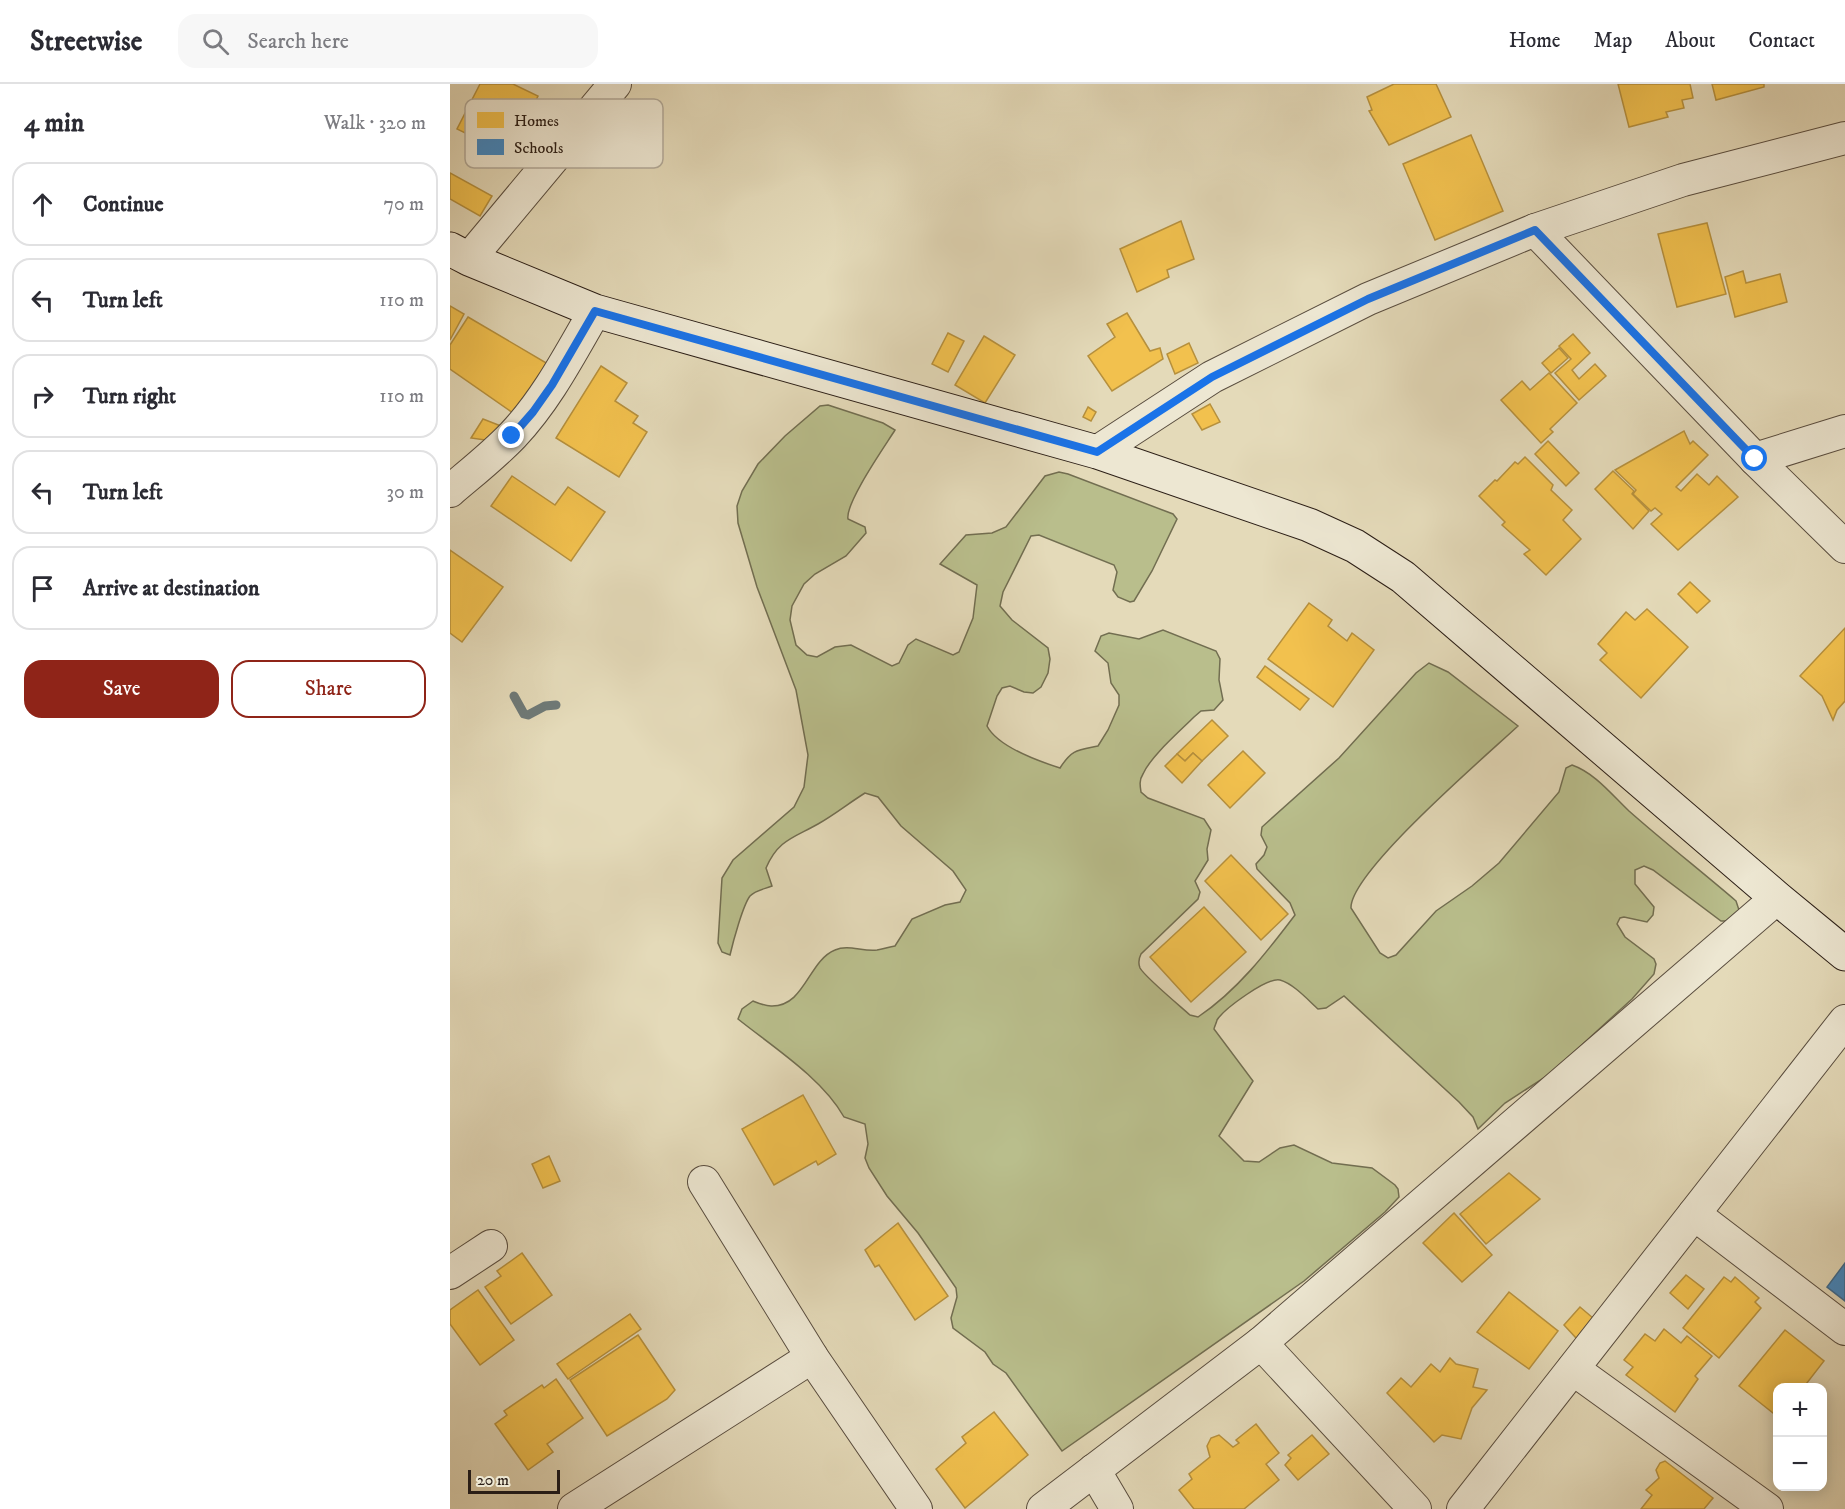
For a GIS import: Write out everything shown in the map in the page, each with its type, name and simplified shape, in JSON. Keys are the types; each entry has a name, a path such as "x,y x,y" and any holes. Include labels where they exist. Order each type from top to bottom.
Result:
{"main road":[{"path":"459,254 595,311 1097,452 1309,525 1355,546 1403,577 1845,954"}],"street":[{"path":"601,99 615,84"},
{"path":"1097,452 1223,371 1368,299 1535,230 1683,180 1845,138"},
{"path":"459,254 538,168"},
{"path":"1535,230 1755,459 1845,547"},
{"path":"450,491 512,436 533,412 552,385 595,311"},
{"path":"1755,459 1845,431"},
{"path":"1042,1509 1261,1343 1777,898"},
{"path":"1463,1509 1845,1021"},
{"path":"704,1182 812,1357 916,1509"},
{"path":"1694,1214 1845,1329"},
{"path":"450,1273 492,1246"},
{"path":"1261,1343 1415,1509"},
{"path":"574,1509 812,1357"},
{"path":"1573,1368 1767,1509"},
{"path":"1094,1470 1117,1509"}],"green space":[{"path":"828,405 883,423 895,430 859,488 849,511 848,519 865,527 866,533 846,556 815,574 804,584 792,606 790,620 796,645 807,655 817,657 835,647 851,645 892,666 899,663 908,645 916,639 953,655 959,652 973,618 977,585 940,564 966,535 992,533 1006,527 1045,476 1059,472 1068,474 1173,514 1177,519 1152,571 1134,601 1130,602 1118,597 1113,590 1117,572 1114,565 1039,535 1031,536 1003,592 1000,606 1012,620 1048,648 1050,659 1048,673 1041,687 1033,693 1010,686 1002,688 987,726 992,734 1009,747 1060,768 1076,751 1098,746 1119,705 1119,695 1111,683 1108,663 1095,651 1101,636 1109,633 1139,639 1163,630 1216,651 1220,659 1219,680 1223,700 1214,710 1201,711 1166,744 1147,767 1140,783 1141,792 1148,798 1204,819 1211,830 1207,849 1208,860 1195,881 1200,892 1198,899 1141,954 1139,961 1143,972 1190,1015 1198,1017 1226,995 1262,957 1295,915 1290,903 1257,869 1256,864 1264,855 1267,847 1261,835 1262,827 1339,758 1416,673 1429,663 1448,672 1518,726 1422,814 1372,868 1357,891 1351,908 1380,953 1388,958 1396,955 1436,911 1472,886 1499,863 1559,792 1566,768 1572,765 1588,773 1603,785 1642,823 1736,901 1739,910 1730,921 1721,921 1653,870 1644,866 1635,870 1635,884 1654,907 1653,915 1647,922 1624,917 1620,918 1617,924 1625,937 1654,959 1656,964 1654,974 1632,999 1550,1074 1505,1103 1478,1129 1473,1117 1459,1102 1344,996 1326,1008 1318,1009 1296,989 1285,982 1274,980 1256,988 1237,1002 1221,1015 1214,1029 1253,1081 1219,1136 1244,1161 1259,1162 1280,1148 1294,1145 1332,1163 1372,1168 1395,1185 1399,1197 1385,1212 1304,1281 1062,1451 1006,1373 993,1364 985,1352 953,1328 951,1318 957,1297 956,1288 918,1233 887,1196 869,1168 865,1158 868,1144 865,1124 844,1117 835,1103 810,1076 738,1019 742,1009 753,1001 771,1006 792,999 818,964 835,950 845,948 877,950 895,946 912,919 945,905 960,902 966,890 953,871 901,826 878,797 865,793 781,845 766,868 772,886 750,896 741,915 730,955 722,952 718,943 722,878 733,860 794,807 804,787 808,755 796,690 757,587 738,523 737,506 742,491 758,464 785,436 820,406"}],"building: Homes":[{"path":"480,84 513,84 538,96 537,99 472,99"},
{"path":"1394,84 1436,84 1451,117 1389,145 1369,111 1372,110 1367,97"},
{"path":"1618,84 1690,84 1693,98 1682,100 1684,108 1666,112 1668,117 1629,127"},
{"path":"1712,84 1764,84 1764,87 1716,100"},
{"path":"465,113 465,133 457,129"},
{"path":"1471,135 1503,211 1435,240 1403,164"},
{"path":"450,173 492,196 480,216 450,199"},
{"path":"1181,221 1194,259 1167,270 1169,277 1137,292 1120,249"},
{"path":"1707,223 1726,294 1677,307 1658,234"},
{"path":"1743,271 1746,283 1780,274 1787,302 1735,317 1725,277"},
{"path":"450,306 464,314 450,340"},
{"path":"1127,313 1150,351 1160,348 1163,359 1112,391 1088,356 1115,337 1107,324"},
{"path":"468,317 548,364 513,413 450,369 450,345"},
{"path":"948,333 964,341 948,372 932,364"},
{"path":"1573,334 1590,353 1572,370 1579,379 1595,364 1606,376 1579,400 1555,373 1571,359 1559,346"},
{"path":"984,336 1015,355 985,403 955,385"},
{"path":"1189,343 1198,363 1175,374 1167,354"},
{"path":"1559,348 1568,358 1551,373 1542,363"},
{"path":"601,366 627,383 615,401 638,416 633,423 647,432 619,477 556,438"},
{"path":"1549,373 1577,403 1550,429 1553,432 1541,443 1501,400 1522,381 1530,390"},
{"path":"1210,404 1220,422 1202,430 1192,414"},
{"path":"1088,407 1096,412 1091,421 1083,417"},
{"path":"483,419 501,426 485,440 471,438"},
{"path":"1684,431 1690,444 1693,441 1708,455 1676,487 1681,491 1697,474 1709,485 1717,476 1738,497 1678,550 1651,524 1662,514 1655,508 1651,511 1633,494 1636,490 1615,470"},
{"path":"1548,441 1579,473 1566,486 1535,454"},
{"path":"1525,457 1553,485 1551,490 1572,510 1563,520 1581,539 1546,575 1524,554 1530,550 1502,525 1505,522 1479,496 1515,462 1518,464"},
{"path":"1613,471 1634,491 1632,494 1649,511 1633,529 1595,489"},
{"path":"512,476 555,505 568,487 605,512 571,561 491,506"},
{"path":"450,550 503,587 462,642 450,633"},
{"path":"1690,582 1710,601 1697,613 1678,594"},
{"path":"1309,603 1332,620 1328,626 1347,641 1352,633 1374,650 1333,707 1268,659"},
{"path":"1647,609 1688,647 1641,698 1600,660 1607,653 1598,644 1626,612 1635,620"},
{"path":"1845,628 1845,701 1837,710 1833,720 1822,696 1800,676"},
{"path":"1265,666 1309,699 1300,710 1257,677"},
{"path":"1212,720 1228,736 1202,761 1193,753 1185,761 1177,754"},
{"path":"1243,751 1265,773 1230,808 1208,785"},
{"path":"1193,753 1202,761 1182,783 1165,766 1177,754 1185,761"},
{"path":"1231,855 1288,914 1261,940 1205,881"},
{"path":"1204,907 1246,952 1191,1002 1150,957"},
{"path":"803,1095 836,1154 818,1165 816,1161 774,1185 742,1129"},
{"path":"549,1156 560,1181 543,1188 532,1164"},
{"path":"1509,1173 1540,1199 1486,1244 1460,1214"},
{"path":"1454,1213 1492,1255 1462,1282 1423,1243"},
{"path":"898,1223 948,1296 915,1320 879,1265 875,1267 865,1250"},
{"path":"522,1253 552,1295 511,1324 485,1287 501,1276 497,1271"},
{"path":"1686,1275 1704,1289 1688,1309 1670,1293"},
{"path":"1724,1277 1731,1282 1735,1277 1759,1298 1755,1302 1761,1308 1719,1358 1683,1328"},
{"path":"478,1290 514,1340 480,1365 450,1324 450,1310"},
{"path":"1509,1292 1558,1331 1529,1369 1477,1332"},
{"path":"1580,1307 1593,1318 1577,1339 1564,1325"},
{"path":"630,1314 641,1329 568,1379 557,1364"},
{"path":"1664,1329 1681,1343 1687,1336 1712,1356 1695,1376 1698,1379 1675,1412 1626,1375 1633,1367 1624,1360 1645,1334 1655,1341"},
{"path":"1785,1330 1824,1361 1807,1383 1773,1383 1773,1413 1739,1386"},
{"path":"638,1335 675,1390 667,1399 607,1436 570,1380"},
{"path":"1450,1358 1456,1364 1478,1369 1473,1387 1487,1390 1472,1408 1461,1439 1442,1435 1434,1442 1387,1393 1401,1378 1411,1387 1431,1364 1440,1372"},
{"path":"556,1379 583,1418 547,1444 553,1452 528,1470 495,1424 507,1415 504,1411 542,1385 544,1388"},
{"path":"994,1412 1028,1455 965,1508 936,1469 966,1443 962,1437"},
{"path":"1256,1424 1279,1453 1266,1464 1279,1480 1244,1509 1194,1509 1179,1490 1192,1479 1189,1474 1210,1457 1207,1446 1211,1438 1219,1435 1233,1447 1239,1443 1236,1440"},
{"path":"1312,1435 1329,1454 1298,1480 1285,1465 1291,1458 1288,1455"},
{"path":"1665,1461 1713,1498 1704,1509 1641,1509 1652,1495 1646,1490 1659,1478 1656,1470 1660,1463"}],"building: Schools":[{"path":"1845,1263 1845,1301 1827,1287"}],"waterway":[{"path":"514,696 524,714 528,715 545,706 556,705"}],"route":[{"path":"512,436 552,385 595,311 1097,452 1212,377 1368,299 1535,230 1755,459"}]}
